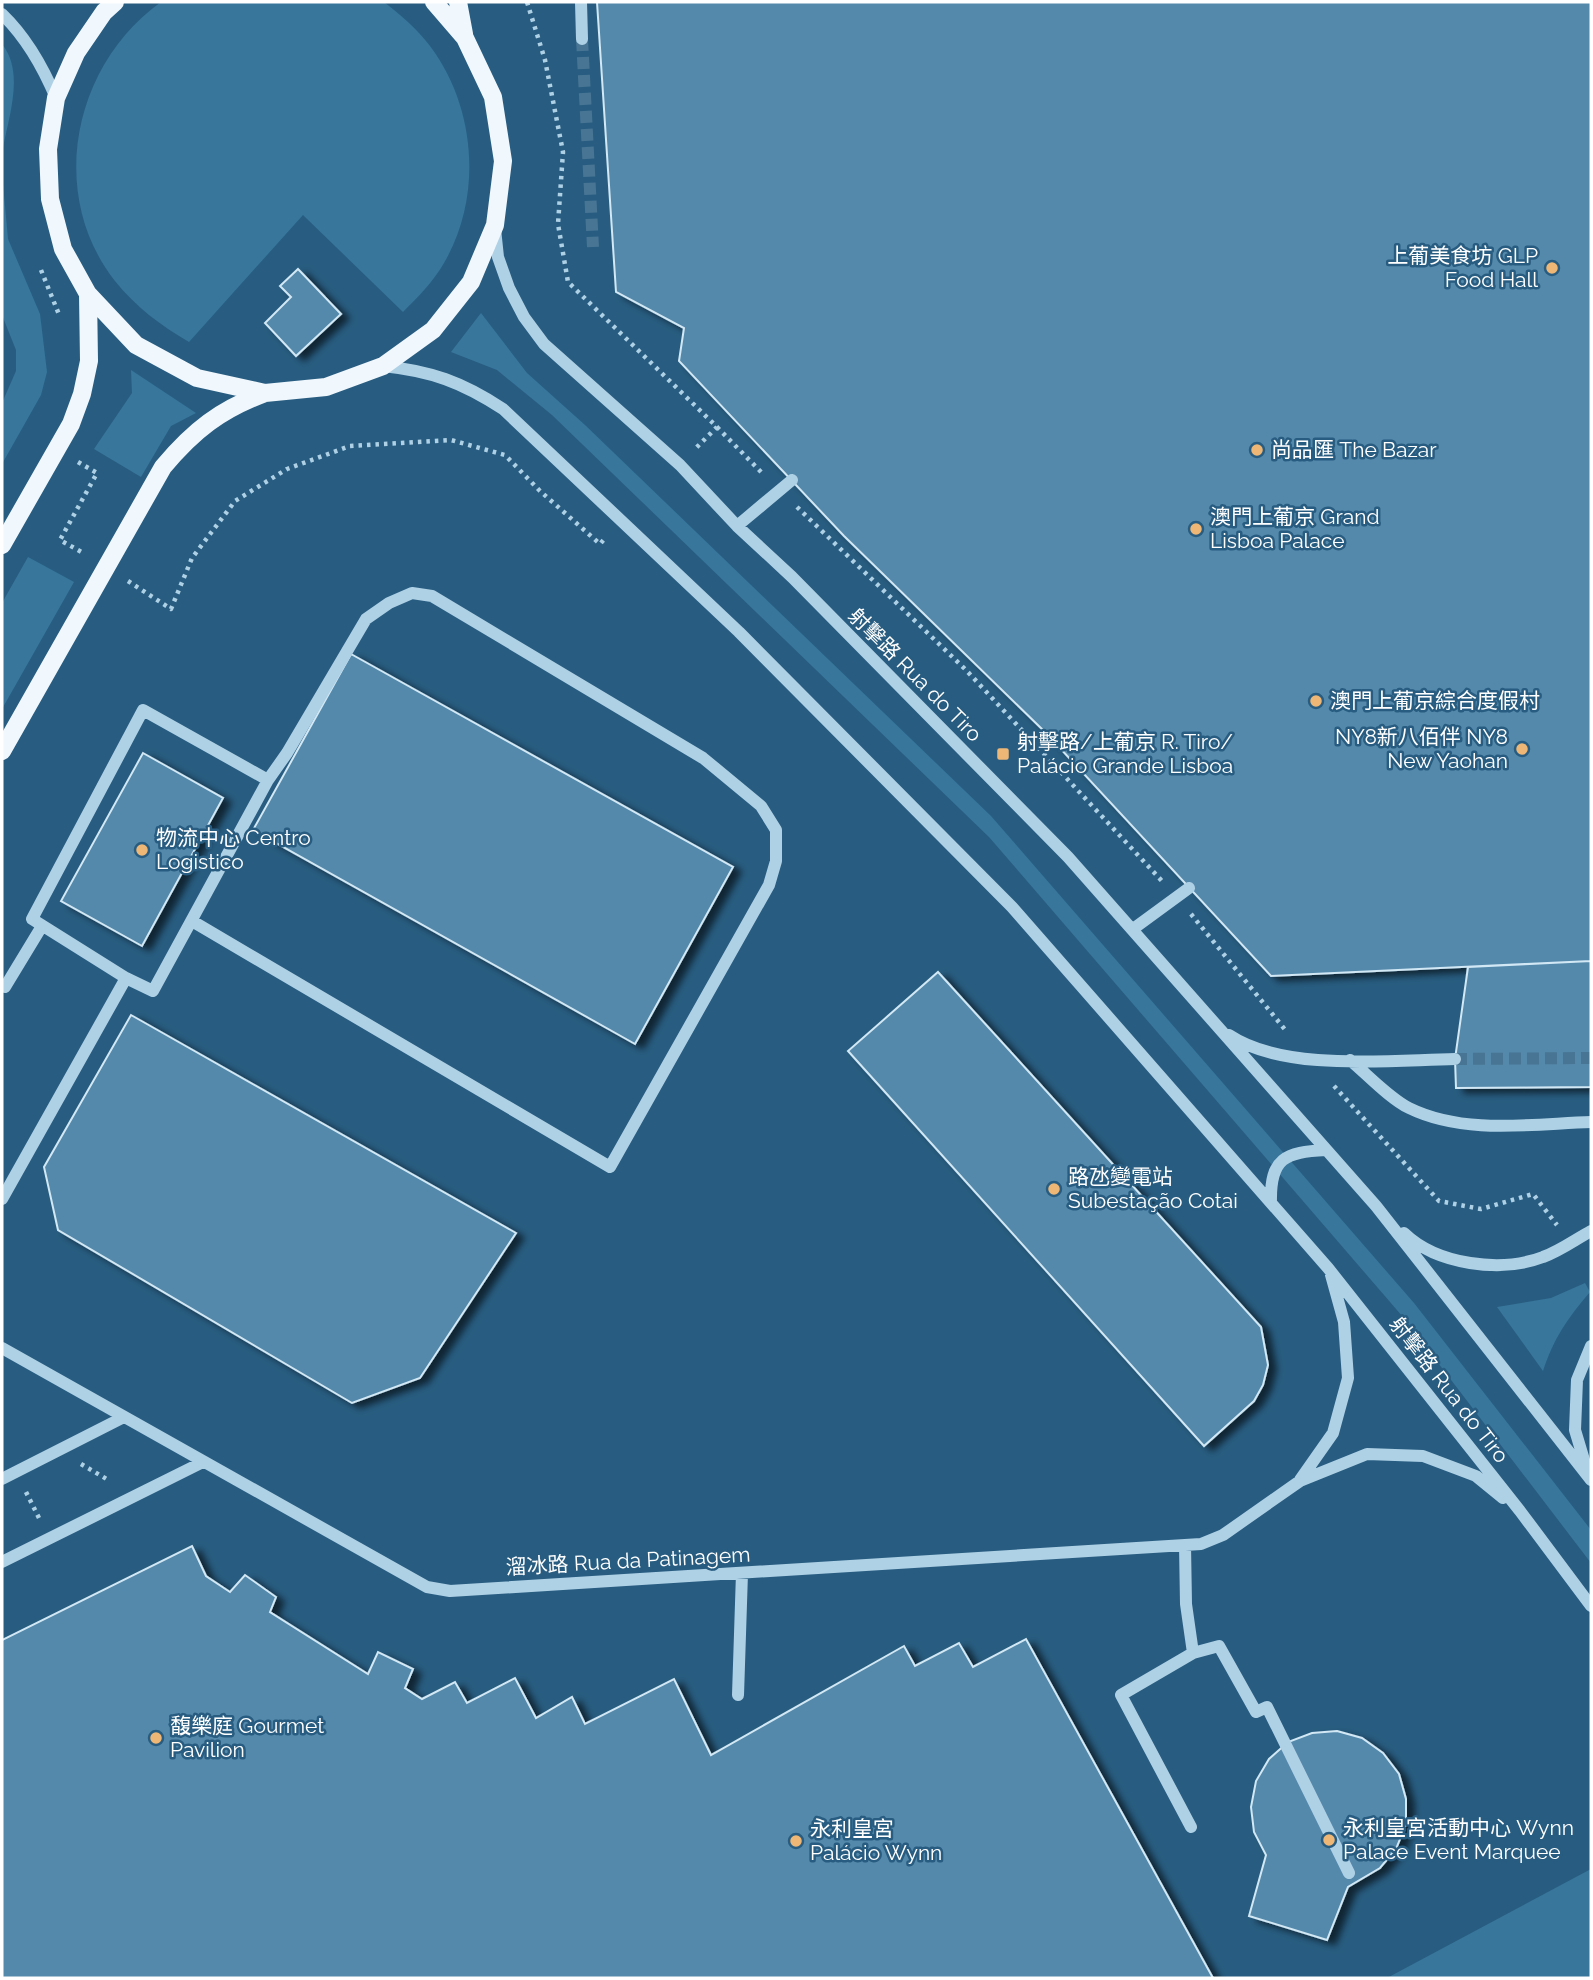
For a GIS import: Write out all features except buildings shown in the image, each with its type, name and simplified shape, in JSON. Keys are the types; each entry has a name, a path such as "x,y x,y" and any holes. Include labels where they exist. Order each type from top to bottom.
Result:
{"main road":[{"path":"115,2 104,12 76,52 56,99 48,149 50,199 63,249 88,294 136,345 197,378 265,393"},
{"path":"434,2 465,38"},
{"path":"2,751 163,467 183,442 208,421 235,404 265,393 326,387 383,366 433,330 471,282 495,225 503,161 493,97 465,38 458,2"},
{"path":"2,545 71,424 82,394 89,361 88,294"}],"street":[{"path":"581,2 582,39"},
{"path":"2,14 26,41 43,68 56,99"},
{"name":"射擊路 Rua do Tiro","path":"495,225 498,257 509,288 524,317 544,344 680,465 737,526 792,577 1068,857 1376,1206 1590,1479"},
{"name":"射擊路 Rua do Tiro","path":"383,366 415,369 446,378 476,391 503,410 739,632 1012,907 1328,1268 1520,1511 1591,1606"},
{"path":"737,526 792,480"},
{"path":"192,921 610,1167 769,885 776,861 776,830 761,806 703,758 432,596 412,593 389,603 366,619 268,780 153,991 126,978 32,919 144,710 268,780"},
{"path":"1133,929 1189,888"},
{"path":"2,985 5,987 42,926"},
{"path":"2,1198 126,978"},
{"path":"1217,1027 1240,1042 1261,1051 1311,1060 1455,1059"},
{"path":"1350,1060 1407,1107 1441,1120 1495,1125 1591,1122"},
{"path":"1271,1202 1270,1180 1282,1159 1301,1152 1326,1150"},
{"path":"1376,1206 1412,1241 1453,1260 1498,1266 1542,1257 1591,1231"},
{"name":"溜冰路 Rua da Patinagem","path":"1300,1481 1333,1433 1348,1378 1345,1322 1328,1268"},
{"path":"1590,1479 1575,1430 1577,1380 1591,1346"},
{"name":"溜冰路 Rua da Patinagem","path":"2,1348 426,1587 450,1591 1201,1544 1223,1535 1300,1481 1367,1454 1423,1456 1476,1476 1520,1511"},
{"path":"2,1479 124,1417"},
{"path":"2,1562 203,1462"},
{"path":"1185,1545 1186,1604 1193,1653"},
{"path":"738,1695 742,1573"},
{"path":"1191,1827 1121,1695 1193,1653 1219,1646 1256,1712 1267,1707 1349,1873"}],"path":[{"path":"527,2 545,60 563,152 558,224 568,282 966,670 1177,897 1311,1060 1439,1202 1481,1209 1533,1194 1570,1243"},
{"path":"680,465 717,427"},
{"path":"58,1450 135,1496"},
{"path":"16,1471 49,1538"}],"shaded area":[{"path":"161,2 384,2 408,22 430,46 457,96 469,152 469,181 465,209 444,263 420,295 403,312 303,215 189,342 149,315 115,281 94,246 81,209 76,170 80,132 90,94 107,59 131,28"},
{"path":"2,44 13,69 14,83 2,154"},
{"path":"2,173 8,239 40,314 47,372 41,395 2,464 2,403 16,371 16,350 2,315"},
{"path":"481,313 527,373 585,425 991,816 1414,1303 1591,1530 1591,1563 1403,1317 989,837 552,415 497,370 451,352"},
{"path":"131,370 196,413 171,426 141,477 94,449 132,393"},
{"path":"28,557 74,582 2,709 2,603"},
{"path":"1585,1283 1590,1292 1562,1329 1543,1371 1497,1307 1551,1298"},
{"path":"1591,1869 1591,1978 1387,1978"}],"tunnel":[{"path":"582,39 593,247"},
{"path":"1455,1059 1591,1058"}],"place":[{"name":"上葡美食坊 GLP Food Hall","path":"1552,268"},
{"name":"尚品匯 The Bazar","path":"1257,450"},
{"name":"澳門上葡京 Grand Lisboa Palace","path":"1196,529"},
{"name":"澳門上葡京綜合度假村","path":"1316,701"},
{"name":"NY8新八佰伴 NY8 New Yaohan","path":"1522,749"},
{"name":"射擊路/上葡京 R. Tiro/ Palácio Grande Lisboa","path":"1003,754"},
{"name":"物流中心 Centro Logistico","path":"142,850"},
{"name":"路氹變電站 Subestação Cotai","path":"1054,1189"},
{"name":"馥樂庭 Gourmet Pavilion","path":"156,1738"},
{"name":"永利皇宮活動中心 Wynn Palace Event Marquee","path":"1329,1840"},
{"name":"永利皇宮 Palácio Wynn","path":"796,1841"}]}
